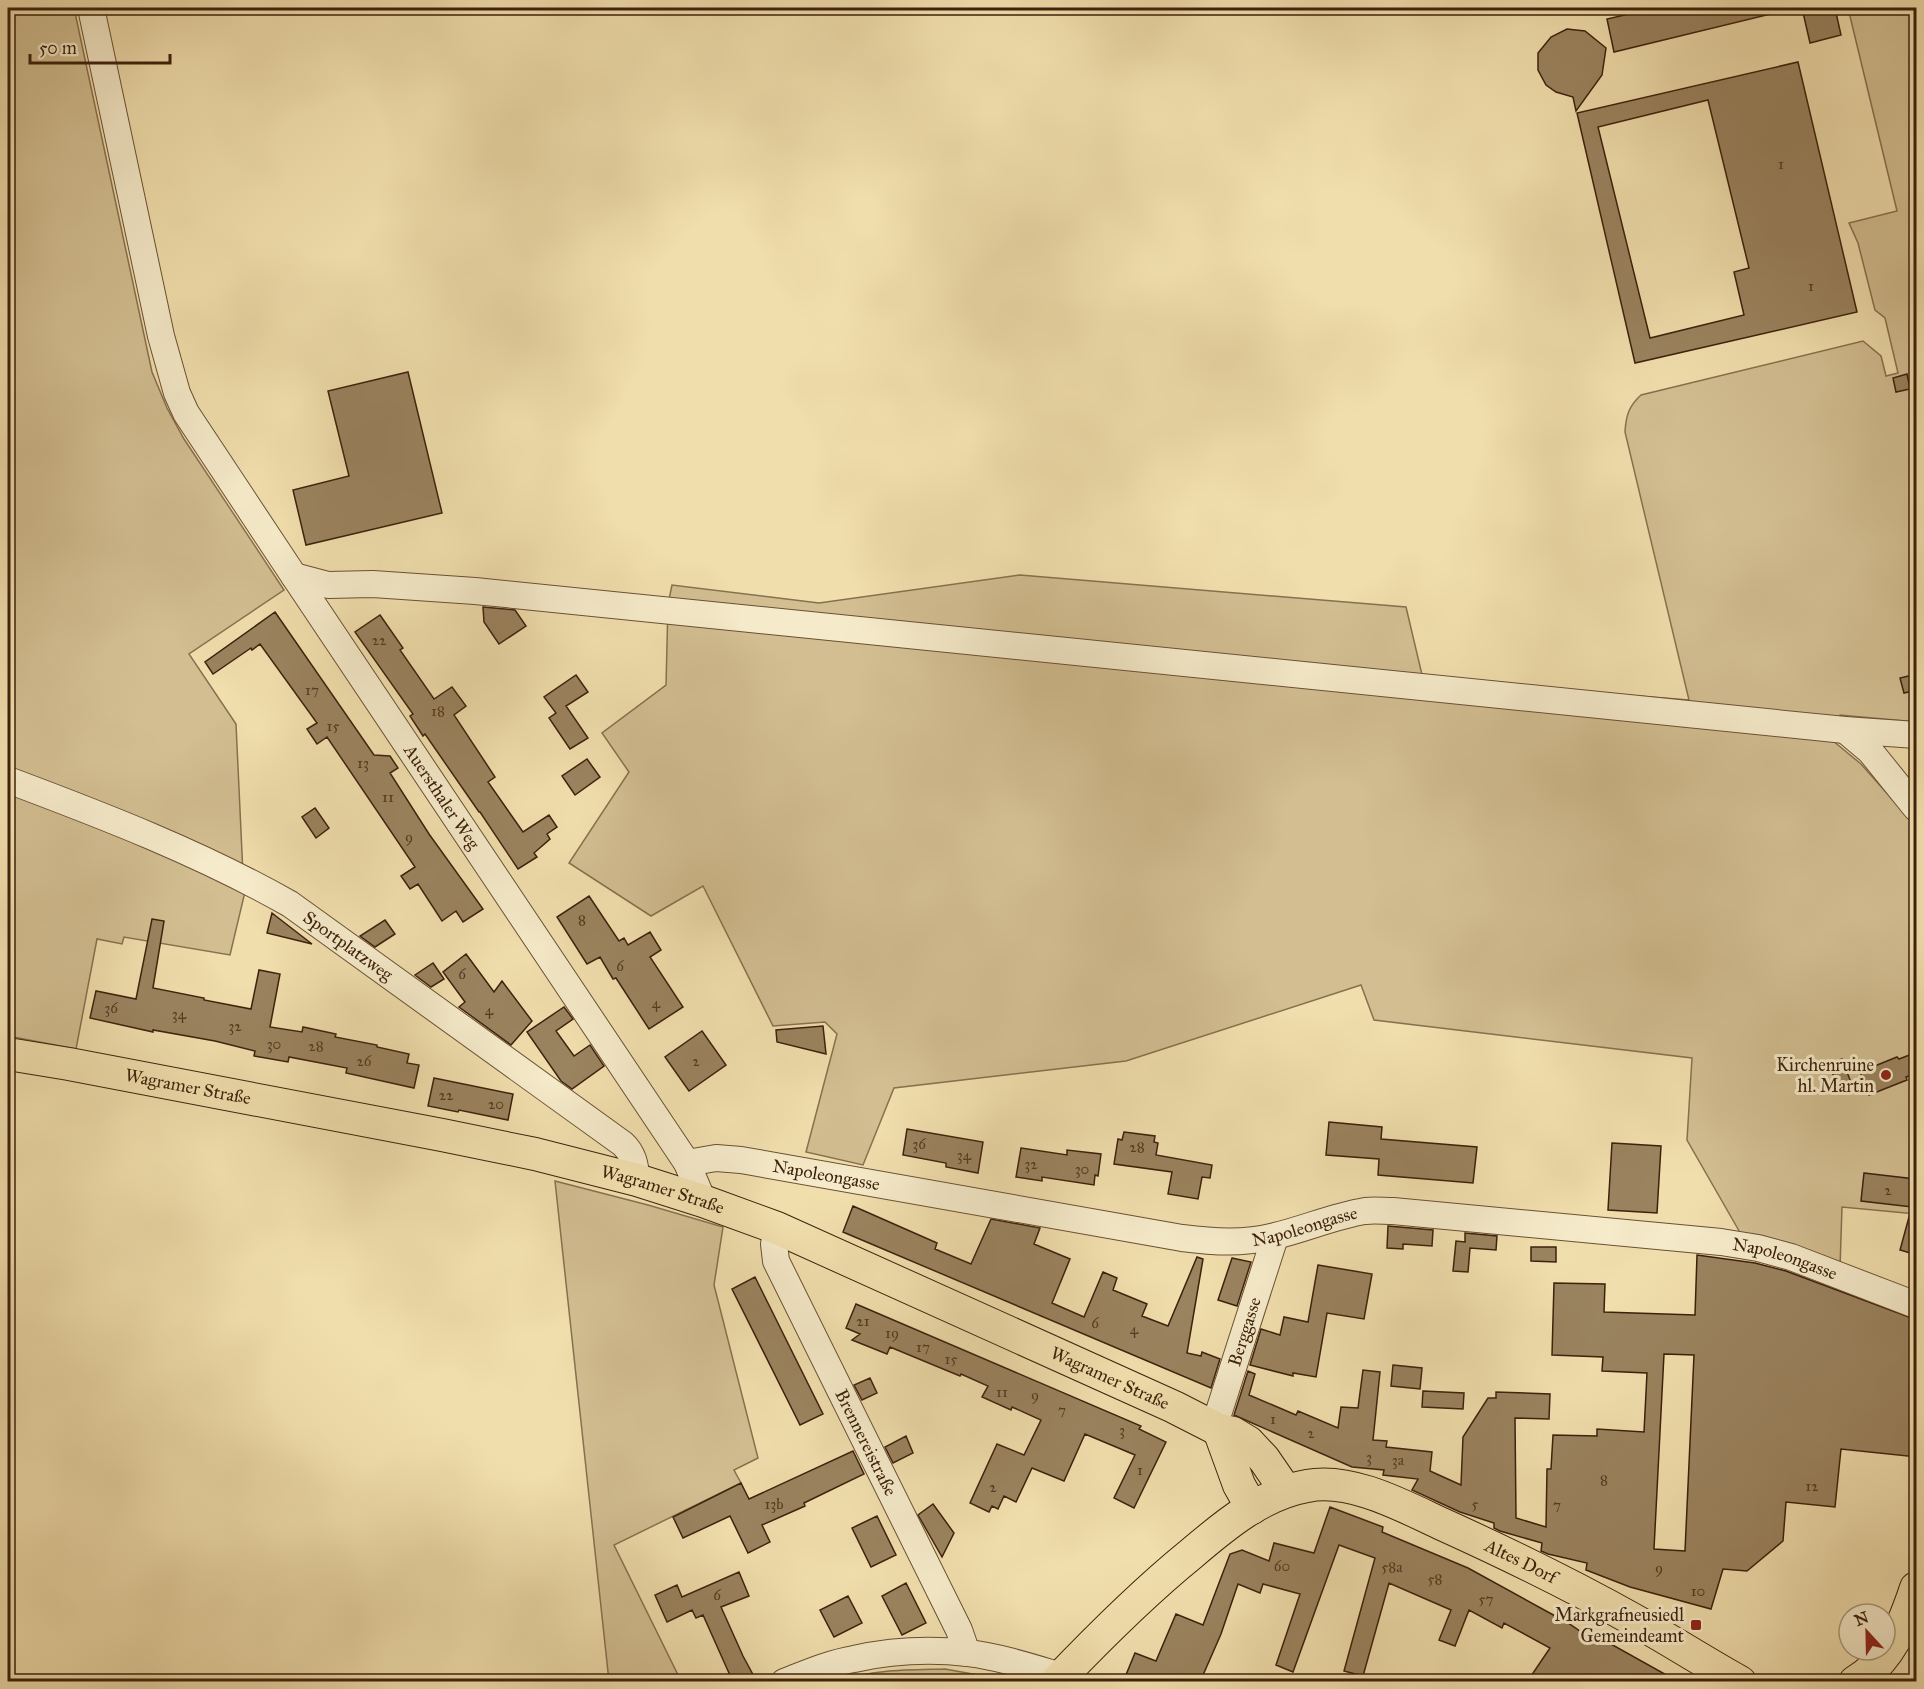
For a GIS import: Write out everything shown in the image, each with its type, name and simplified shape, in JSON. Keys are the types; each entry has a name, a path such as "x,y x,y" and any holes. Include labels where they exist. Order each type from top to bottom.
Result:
{"main road":[{"name":"Wagramer Straße","path":"8,1054 535,1154 637,1180 703,1201 777,1228 1216,1428 1233,1433 1248,1442 1264,1459 1286,1491"},
{"path":"1216,1428 1239,1485 1252,1508"},
{"name":"Altes Dorf","path":"1059,1679 1137,1601 1227,1524 1286,1491 1308,1485 1324,1484 1358,1490 1397,1503 1471,1537 1584,1594 1740,1682"},
{"path":"1855,1682 1882,1661 1895,1640 1917,1588"}],"street":[{"name":"Auersthaler Weg","path":"91,8 161,336 177,393 197,431 687,1163 703,1201"},
{"path":"294,576 328,585 374,584 475,591 1845,730 1917,735"},
{"path":"1845,730 1870,751 1917,808"},
{"name":"Sportplatzweg","path":"8,780 111,819 248,880 290,904 623,1143 633,1157 637,1180"},
{"name":"Napoleongasse","path":"687,1163 716,1158 741,1160 1215,1242 1244,1242 1275,1237 1338,1217 1367,1211 1393,1211 1678,1238 1758,1248 1791,1257 1917,1305"},
{"name":"Brennereistraße","path":"777,1228 774,1244 776,1261 954,1620 967,1653"},
{"name":"Berggasse","path":"1216,1428 1275,1237"},
{"path":"784,1682 851,1659 882,1653 925,1652 967,1653 1030,1667 1059,1679"}],"shaded area":[{"path":"8,8 74,8 152,372 167,408 184,439 284,590 189,654 236,724 244,896 230,955 124,937 122,944 97,939 76,1049 8,1036"},
{"path":"1848,8 1916,8 1916,722 1840,715 1832,740 1861,764 1916,826 1916,1214 1842,1207 1840,1268 1742,1236 1687,1140 1692,1058 1374,1020 1361,985 1126,1061 894,1088 863,1165 806,1152 837,1034 825,1022 773,1026 703,886 651,916 569,863 629,772 602,733 666,685 668,604 672,585 819,603 1020,575 1406,607 1423,679 1689,700 1625,432 1631,407 1641,395 1863,341 1881,356 1886,376 1898,373 1885,318 1875,310 1858,243 1849,223 1897,211"},
{"path":"555,1181 723,1227 714,1285 758,1458 734,1470 741,1483 614,1545 681,1681 609,1681"},
{"path":"945,1669 1011,1681 841,1681 879,1672"}],"building":[{"path":"1655,8 1775,8 1775,13 1614,52 1607,19"},
{"path":"1802,8 1835,8 1841,35 1810,43"},
{"path":"1567,29 1585,31 1606,48 1602,75 1576,111 1573,97 1556,92 1546,85 1538,70 1538,53 1551,37"},
{"path":"1798,62 1857,312 1635,363 1577,113","holes":["1708,100 1749,268 1734,272 1744,315 1650,338 1598,127"]},
{"path":"408,372 442,513 306,545 293,490 349,476 328,391"},
{"path":"1907,374 1910,389 1896,392 1893,378"},
{"path":"483,607 515,610 526,626 499,644 484,622"},
{"path":"275,612 374,755 390,756 398,768 390,773 429,834 483,909 463,922 456,911 442,921 418,884 410,889 401,876 415,867 327,737 317,744 307,729 317,723 260,644 213,674 205,662"},
{"path":"380,615 403,648 400,650 434,699 452,687 466,706 454,715 495,777 488,782 523,832 549,815 557,827 547,834 550,839 534,853 537,857 518,869 425,734 423,736 410,716 413,714 355,632"},
{"path":"1917,674 1917,690 1904,693 1900,678"},
{"path":"576,675 588,692 566,706 588,738 570,749 549,718 556,713 544,697"},
{"path":"587,759 600,777 575,795 562,776"},
{"path":"315,808 329,828 316,838 302,817"},
{"path":"589,896 619,941 624,938 628,945 650,932 661,950 650,957 683,1007 649,1029 600,957 587,964 557,917"},
{"path":"272,913 281,920 312,944 267,933"},
{"path":"152,919 164,921 153,988 251,1009 259,970 280,974 270,1027 302,1032 303,1027 409,1054 407,1063 419,1065 414,1088 346,1073 347,1068 289,1057 288,1062 254,1056 255,1051 215,1041 153,1030 153,1032 90,1018 96,991 136,999"},
{"path":"385,920 395,934 375,947 360,936"},
{"path":"466,954 494,992 502,981 532,1021 511,1045 459,1007 465,1002 443,972"},
{"path":"433,963 444,979 431,987 415,975"},
{"path":"564,1007 573,1019 556,1031 574,1056 590,1045 604,1066 572,1089 561,1081 527,1032"},
{"path":"823,1026 826,1054 777,1042 776,1030"},
{"path":"702,1031 726,1065 689,1091 665,1057"},
{"name":"Kirchenruine hl. Martin","path":"1917,1052 1917,1073 1906,1077 1907,1080 1869,1095 1860,1072 1897,1057 1899,1059"},
{"path":"1842,1059 1852,1085 1839,1090 1829,1064"},
{"path":"434,1078 513,1094 508,1120 428,1106"},
{"path":"1329,1122 1382,1127 1381,1139 1477,1147 1473,1183 1378,1175 1379,1159 1326,1155"},
{"path":"907,1129 983,1142 978,1173 946,1167 946,1163 903,1155"},
{"path":"1124,1132 1155,1136 1154,1142 1158,1143 1156,1155 1212,1165 1210,1178 1202,1177 1198,1199 1168,1194 1172,1172 1114,1164 1118,1139 1122,1140"},
{"path":"1612,1143 1661,1146 1657,1213 1608,1210"},
{"path":"1021,1148 1067,1155 1067,1150 1101,1154 1098,1176 1095,1175 1094,1185 1042,1177 1042,1181 1016,1177"},
{"path":"1864,1173 1915,1179 1912,1207 1861,1201"},
{"path":"853,1206 937,1243 935,1249 971,1264 991,1219 1040,1228 1034,1244 1070,1259 1052,1303 1084,1317 1103,1272 1117,1278 1113,1290 1147,1304 1142,1316 1168,1326 1197,1257 1203,1259 1187,1353 1201,1356 1202,1352 1220,1359 1211,1388 843,1232"},
{"path":"1912,1206 1917,1206 1917,1255 1900,1250"},
{"path":"1388,1226 1433,1230 1432,1246 1403,1244 1403,1249 1387,1248"},
{"path":"1465,1233 1497,1236 1496,1250 1470,1248 1468,1272 1453,1271 1456,1241 1465,1242"},
{"path":"1531,1247 1556,1247 1556,1262 1531,1261"},
{"path":"1697,1255 1755,1263 1786,1271 1917,1320 1917,1457 1841,1449 1835,1507 1786,1502 1783,1541 1747,1571 1723,1569 1711,1609 1630,1587 1586,1570 1587,1563 1548,1554 1541,1551 1542,1543 1500,1531 1494,1528 1494,1523 1460,1512 1412,1490 1418,1479 1383,1475 1384,1470 1352,1467 1234,1415 1248,1371 1255,1374 1249,1395 1296,1415 1298,1411 1338,1428 1341,1407 1358,1408 1363,1370 1380,1372 1373,1440 1387,1441 1386,1447 1432,1452 1430,1471 1461,1485 1463,1437 1488,1398 1496,1398 1496,1392 1550,1394 1549,1419 1515,1418 1516,1518 1546,1527 1547,1469 1551,1469 1553,1435 1597,1436 1597,1429 1644,1432 1647,1373 1602,1371 1603,1357 1552,1355 1554,1283 1605,1284 1604,1312 1695,1315","holes":["1664,1354 1694,1355 1685,1551 1654,1549"]},
{"path":"1232,1258 1251,1262 1237,1306 1218,1300"},
{"path":"1318,1265 1372,1274 1364,1319 1327,1313 1316,1377 1293,1373 1293,1376 1250,1365 1261,1329 1280,1335 1284,1317 1308,1322"},
{"path":"755,1277 823,1414 800,1425 732,1289"},
{"path":"856,1304 1141,1426 1139,1429 1166,1442 1134,1508 1114,1498 1135,1455 1085,1434 1064,1481 1032,1468 1016,1502 1004,1496 998,1509 992,1506 989,1512 970,1503 997,1444 1024,1455 1041,1420 982,1397 988,1386 961,1374 960,1376 890,1347 887,1354 852,1340 860,1334 846,1328"},
{"path":"1393,1365 1422,1368 1420,1389 1391,1386"},
{"path":"870,1378 877,1393 862,1400 854,1385"},
{"path":"1423,1391 1464,1393 1463,1409 1422,1407"},
{"path":"906,1436 913,1453 893,1463 885,1447"},
{"path":"853,1451 864,1474 804,1503 805,1506 762,1525 770,1542 748,1553 730,1516 683,1538 673,1517 741,1483 749,1499"},
{"path":"933,1504 954,1533 942,1557 918,1515"},
{"path":"1330,1507 1383,1527 1382,1532 1468,1568 1568,1623 1599,1644 1602,1639 1679,1682 1527,1682 1550,1648 1504,1623 1502,1628 1469,1610 1455,1646 1439,1640 1451,1610 1389,1583 1363,1676 1344,1671 1375,1558 1339,1545 1293,1672 1276,1665 1300,1594 1263,1584 1260,1593 1238,1584 1221,1634 1200,1682 1123,1682 1135,1653 1156,1661 1176,1614 1203,1625 1230,1554 1242,1550 1269,1561 1274,1543 1314,1553"},
{"path":"877,1516 896,1555 871,1567 852,1528"},
{"path":"739,1572 749,1596 721,1607 757,1682 733,1682 703,1615 696,1618 692,1610 667,1622 655,1595 677,1585 682,1597"},
{"path":"906,1583 926,1623 902,1635 882,1596"},
{"path":"848,1596 862,1623 834,1637 820,1610"}],"place":[{"name":"Kirchenruine hl. Martin","path":"1886,1075"},
{"name":"Markgrafneusiedl Gemeindeamt","path":"1696,1625"}]}
